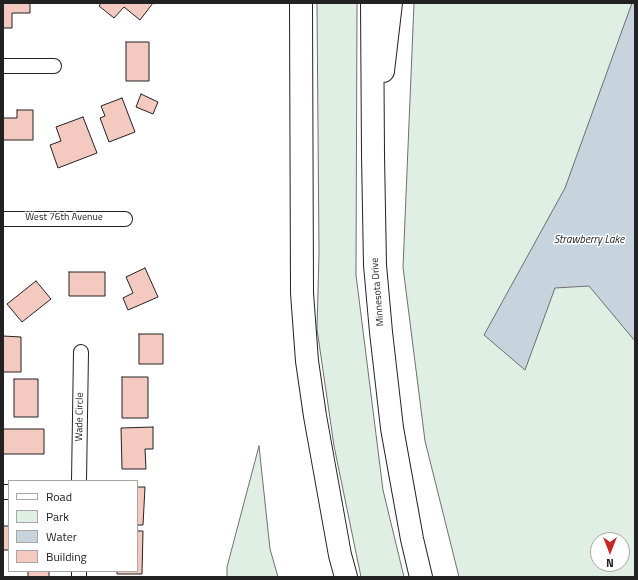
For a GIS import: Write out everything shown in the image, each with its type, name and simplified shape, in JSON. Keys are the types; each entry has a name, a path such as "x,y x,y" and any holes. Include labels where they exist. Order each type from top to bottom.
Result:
{"highway":[{"path":"301,3 302,293 306,354 315,416 340,555 346,577"},
{"name":"Minnesota Drive","path":"372,3 375,265 392,428 421,577"},
{"path":"373,155 391,3"}],"street":[{"path":"3,66 54,66"},
{"name":"West 76th Avenue","path":"3,218 125,218"},
{"name":"Wade Circle","path":"79,480 81,352"}],"green space":[{"path":"317,3 357,3 356,275 383,490 404,577 361,577 334,446 317,329 319,253"},
{"path":"414,3 635,3 635,577 459,577 425,441 403,267"},
{"path":"259,446 270,549 278,577 227,577 227,567"}],"water":[{"name":"Strawberry Lake","path":"632,3 635,3 635,341 589,286 555,288 525,370 484,335 565,188"}],"building":[{"path":"3,3 30,3 30,13 12,13 12,28 3,28"},
{"path":"101,3 153,3 140,20 124,7 114,18 99,6"},
{"path":"126,42 149,42 149,81 126,81"},
{"path":"141,94 158,102 153,114 136,107"},
{"path":"122,98 135,132 109,142 100,118 105,116 101,106"},
{"path":"17,110 33,110 33,140 3,140 3,118 17,118"},
{"path":"83,117 97,153 58,168 50,145 61,141 56,127"},
{"path":"145,268 158,297 128,310 123,298 133,293 126,277"},
{"path":"69,272 105,272 105,296 69,296"},
{"path":"36,281 51,299 22,322 7,304"},
{"path":"139,334 163,334 163,364 139,364"},
{"path":"3,336 21,337 21,372 3,372"},
{"path":"122,377 148,377 148,418 122,418"},
{"path":"14,379 38,379 38,417 14,417"},
{"path":"153,427 153,449 145,449 146,469 122,469 121,428"},
{"path":"3,429 44,429 44,454 3,454"},
{"path":"138,487 145,487 143,525 138,525"},
{"path":"3,526 8,526 8,550 3,550"},
{"path":"138,531 143,531 142,574 117,574 117,572 138,572"},
{"path":"28,572 49,572 49,577 28,577"}]}
